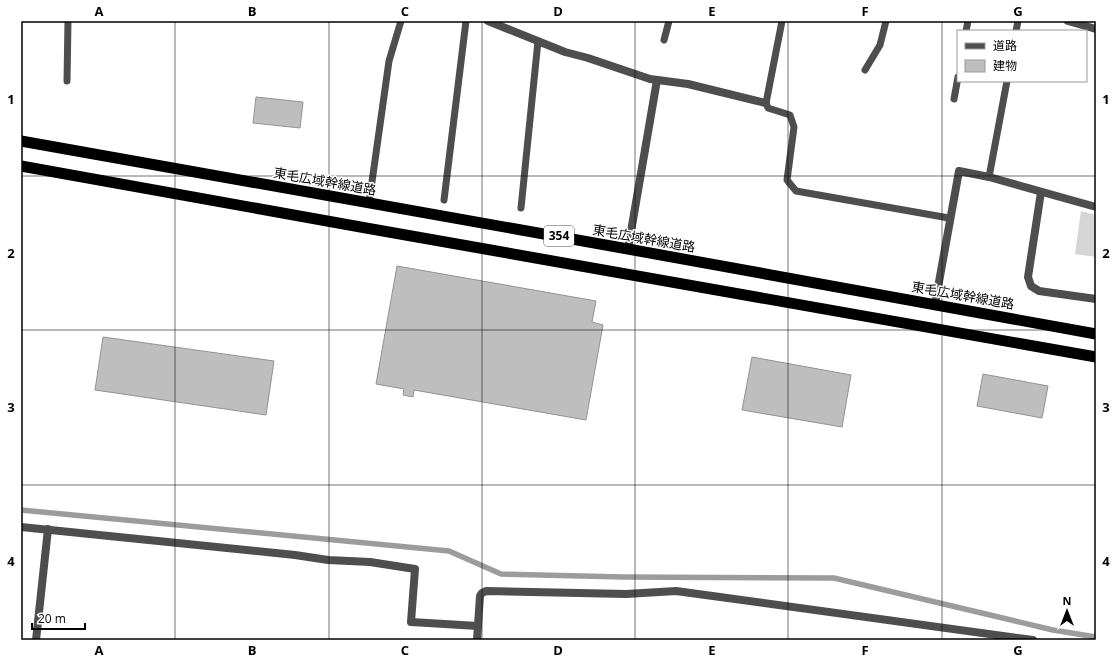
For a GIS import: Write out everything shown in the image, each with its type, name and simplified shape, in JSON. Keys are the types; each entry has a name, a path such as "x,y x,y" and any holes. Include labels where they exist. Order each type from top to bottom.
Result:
{"highway":[{"name":"東毛広域幹線道路","path":"21,141 1096,334"},
{"name":"354","path":"21,166 1096,357"}],"street":[{"path":"1068,21 1096,29"},
{"path":"491,22 565,52 588,58 629,73 657,80 688,84 766,103"},
{"path":"628,249 657,80"},
{"path":"935,304 958,171 989,177 1096,207"},
{"path":"1041,192 1038,203 1028,277 1031,286 1039,291 1096,299"},
{"path":"21,527 295,555 328,560 370,562 415,569 411,622 478,626"},
{"path":"36,640 48,529"},
{"path":"477,640 480,596 486,591 626,594 676,591 999,638 1033,640"}],"lane":[{"path":"67,81 68,21"},
{"path":"369,203 389,61 401,21"},
{"path":"444,200 466,21"},
{"path":"664,40 669,21"},
{"path":"782,21 766,103 768,108 790,115 794,127 787,180 796,191 949,218"},
{"path":"865,70 880,46 886,21"},
{"path":"521,208 538,41"},
{"path":"954,99 957,82"},
{"path":"989,177 1007,82"}],"shaded area":[{"path":"1081,211 1096,215 1096,257 1075,254"}],"building":[{"path":"256,97 303,102 300,128 253,123"},
{"path":"397,266 596,301 592,322 603,325 586,420 414,390 413,397 403,395 404,389 376,384"},
{"path":"103,337 274,361 266,415 95,390"},
{"path":"752,357 851,375 842,427 742,410"},
{"path":"983,374 1048,386 1042,418 977,406"}],"waterway":[{"path":"21,510 449,551 501,574 623,577 834,578 1053,630 1096,637"}]}
